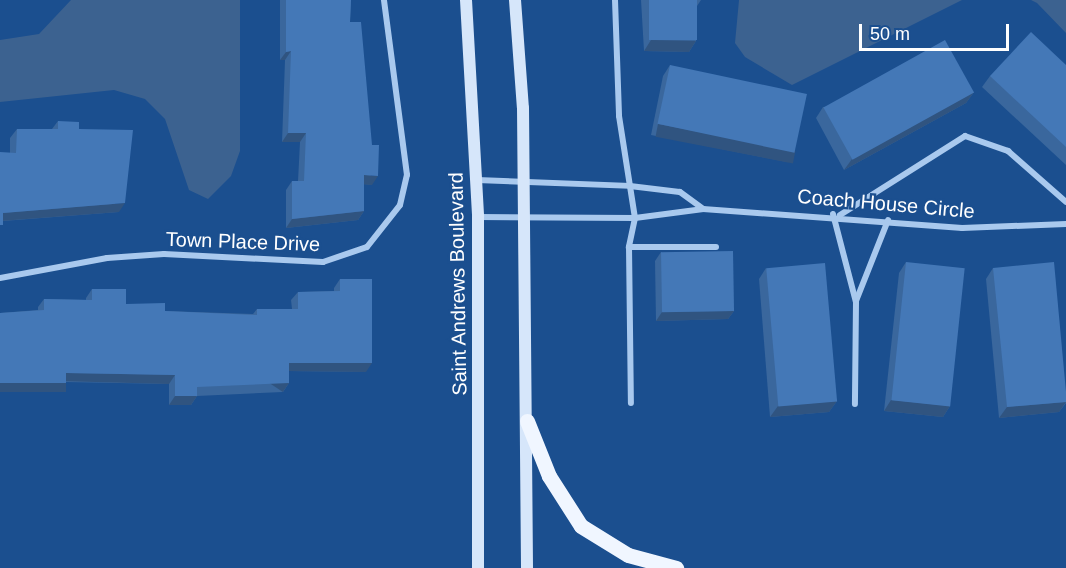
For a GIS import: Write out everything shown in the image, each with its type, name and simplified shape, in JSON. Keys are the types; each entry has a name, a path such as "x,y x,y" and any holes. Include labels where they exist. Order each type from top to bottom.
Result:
{"main road":[{"path":"527,421 549,476 581,525 628,555 676,568"}],"street":[{"name":"Town Place Drive","path":"0,278 108,258 164,254 323,262 367,247 400,205 406,175 384,0"},
{"name":"Saint Andrews Boulevard","path":"466,0 478,217 478,568"},
{"path":"515,0 524,214 527,568"},
{"path":"615,0 619,116 635,218 629,247 631,402"},
{"path":"855,404 856,302 836,215 964,136 1008,152 1066,202"},
{"path":"477,180 523,179 630,186 680,192 703,208"},
{"name":"Coach House Circle","path":"478,217 524,214 635,218 703,208 836,215 962,228 1066,224"},
{"path":"856,302 888,220"},
{"path":"629,247 716,247"}],"water":[{"path":"71,0 240,0 240,151 231,176 208,199 189,190 165,119 145,99 114,90 0,102 0,40 39,34"},
{"path":"739,0 962,0 792,85 745,57 735,43"},
{"path":"1031,0 1066,0 1066,33 1037,3"}],"building":[{"path":"286,0 351,0 350,22 361,22 372,145 379,145 378,176 364,175 364,211 292,219 292,181 304,181 306,133 288,133 291,51 286,52"},
{"path":"649,0 697,0 697,40 649,40"},
{"path":"1031,32 1066,65 1066,147 990,76"},
{"path":"945,40 974,92 853,160 823,107"},
{"path":"670,65 807,94 794,153 658,124"},
{"path":"58,121 79,122 79,129 133,130 125,203 3,213 3,225 0,225 0,152 16,153 17,129 58,129"},
{"path":"733,251 734,311 662,312 661,252"},
{"path":"906,262 965,268 950,406 891,400"},
{"path":"1054,262 1066,402 1007,407 993,268"},
{"path":"825,263 837,401 778,407 766,268"},
{"path":"340,279 372,279 372,363 289,363 289,383 197,387 197,396 175,396 175,375 66,373 66,383 0,383 0,313 44,310 44,299 92,300 92,289 126,289 126,304 165,303 165,311 257,315 257,309 298,309 298,292 340,291"}]}
